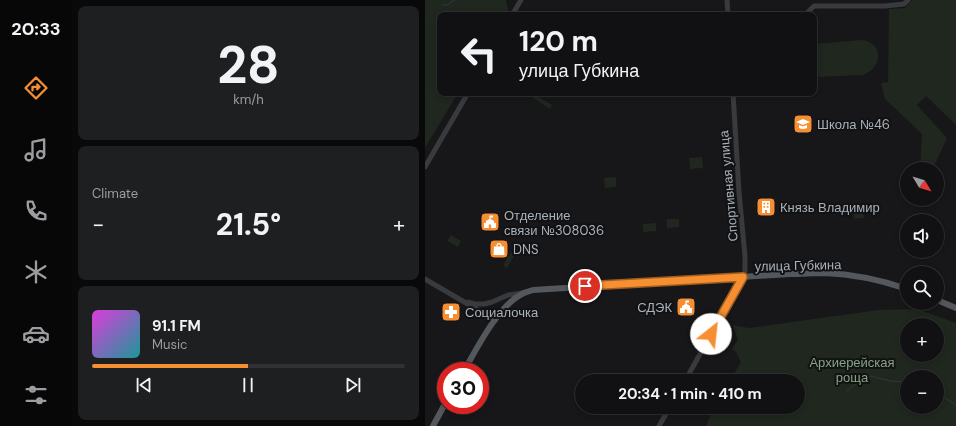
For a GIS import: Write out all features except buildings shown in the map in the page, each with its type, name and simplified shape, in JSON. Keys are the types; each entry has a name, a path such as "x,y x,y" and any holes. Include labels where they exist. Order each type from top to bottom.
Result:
{"main road":[{"name":"улица Губкина","path":"469,362 495,320 505,307 522,293 541,288 824,273 847,275 900,287"},
{"path":"944,303 956,308"},
{"path":"433,426 440,414"}],"street":[{"path":"515,12 521,0"},
{"path":"727,0 728,12"},
{"path":"808,12 814,6 885,6 904,4 908,0"},
{"path":"425,167 466,96"},
{"name":"Спортивная улица","path":"733,96 739,192 746,263 743,277"},
{"path":"689,374 743,277"},
{"path":"425,279 495,320"},
{"path":"463,301 475,304 484,304 508,295 522,293"},
{"path":"659,426 666,414"}],"green space":[{"path":"425,0 506,0 508,10 507,12 437,12 437,96 456,96 425,148"},
{"path":"912,0 956,0 956,125 926,96 917,105 947,138 936,162 920,162 922,134 885,99 881,83 888,82 889,9 905,8"},
{"path":"862,40 867,41 871,43 878,51 877,61 872,70 862,75 817,77 817,44"},
{"path":"530,96 537,96 552,105 550,109"},
{"path":"702,157 703,168 690,169 689,158"},
{"path":"616,177 616,187 605,188 604,178"},
{"path":"863,206 864,218 854,219 853,207"},
{"path":"667,219 679,219 679,227 667,228"},
{"path":"656,223 656,231 643,232 643,224"},
{"path":"451,235 461,241 458,247 447,241"},
{"path":"511,252 515,254 507,268 503,266"},
{"name":"Архиерейская роща","path":"878,310 920,310 942,318 900,318 900,362 944,362 944,319 956,323 956,426 706,426 711,414 805,414 805,374 734,374 741,362 736,352 732,349 738,340 733,325 749,328"}],"waterway":[{"path":"443,5 447,5 455,0"},
{"path":"847,391 854,385 871,376 890,381 900,382"},
{"path":"944,397 956,405"}],"place":[{"name":"Школа №46","path":"803,124"},
{"name":"Князь Владимир","path":"766,207"},
{"name":"Отделение связи №308036","path":"490,222"},
{"name":"DNS","path":"499,249"},
{"name":"СДЭК","path":"686,307"},
{"name":"Социалочка","path":"451,312"}],"route":[{"path":"585,286 743,277 711,334"}]}
